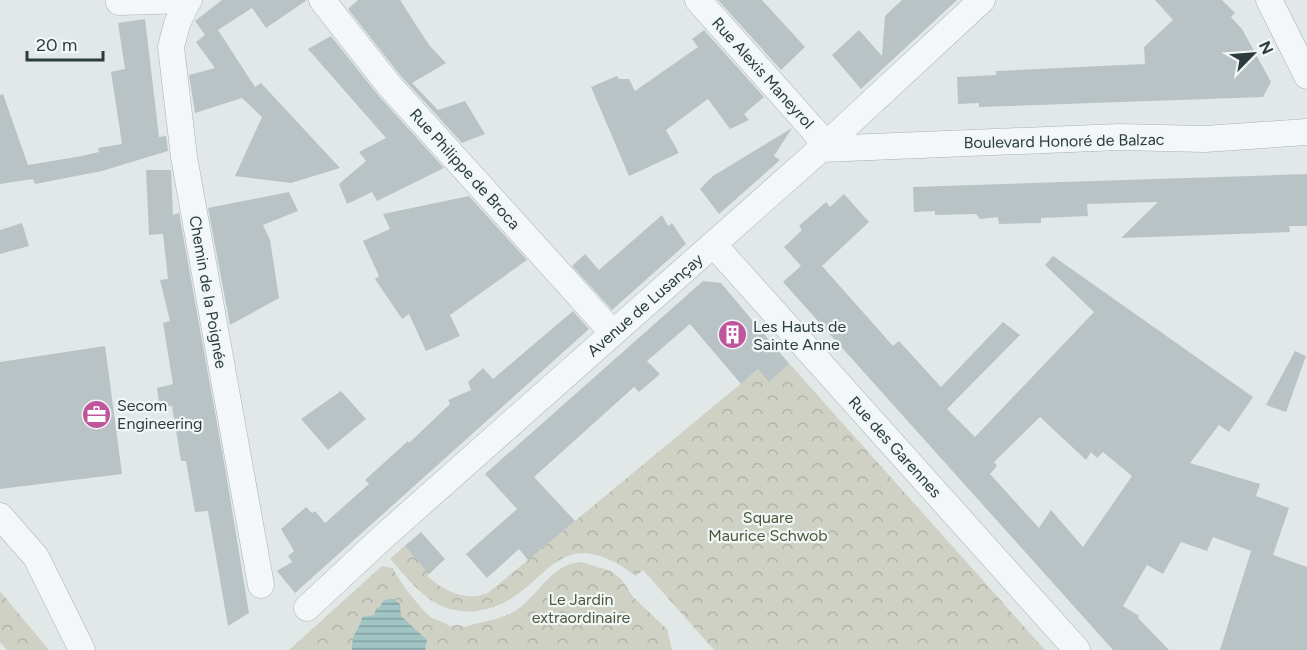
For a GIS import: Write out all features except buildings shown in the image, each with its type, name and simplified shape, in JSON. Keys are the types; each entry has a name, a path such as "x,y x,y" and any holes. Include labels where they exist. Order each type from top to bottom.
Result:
{"street":[{"path":"119,2 188,0"},
{"name":"Chemin de la Poignée","path":"188,0 177,24 171,47 184,156 261,585"},
{"name":"Rue Philippe de Broca","path":"322,0 389,85 613,333"},
{"name":"Rue Alexis Maneyrol","path":"698,0 818,135 822,149"},
{"name":"Avenue de Lusançay","path":"307,608 383,537 822,149 981,0"},
{"path":"1269,0 1307,76"},
{"name":"Boulevard Honoré de Balzac","path":"822,149 1119,137 1205,139 1307,132"},
{"name":"Rue des Garennes","path":"714,245 1077,650"},
{"path":"0,516 36,557 82,650"}],"green space":[{"name":"Square Maurice Schwob","path":"779,352 1045,650 714,650 643,570 636,576 607,559 584,553 566,557 550,566 519,593 500,605 476,611 465,611 453,610 426,597 390,559 409,542 434,569 427,576 441,586 464,596 488,593"},
{"name":"Le Jardin extraordinaire","path":"581,562 611,571 622,580 633,597 667,629 672,650 289,650 382,566 393,568 410,594 432,618 449,626 465,627 515,611 561,568"},
{"path":"0,591 49,650 7,650 0,642"}],"water":[{"path":"394,599 400,604 401,616 427,640 425,650 352,650 353,638 362,617 374,615 383,601"}],"place":[{"name":"Les Hauts de Sainte Anne","path":"732,335"},
{"name":"Secom Engineering","path":"96,414"}]}
